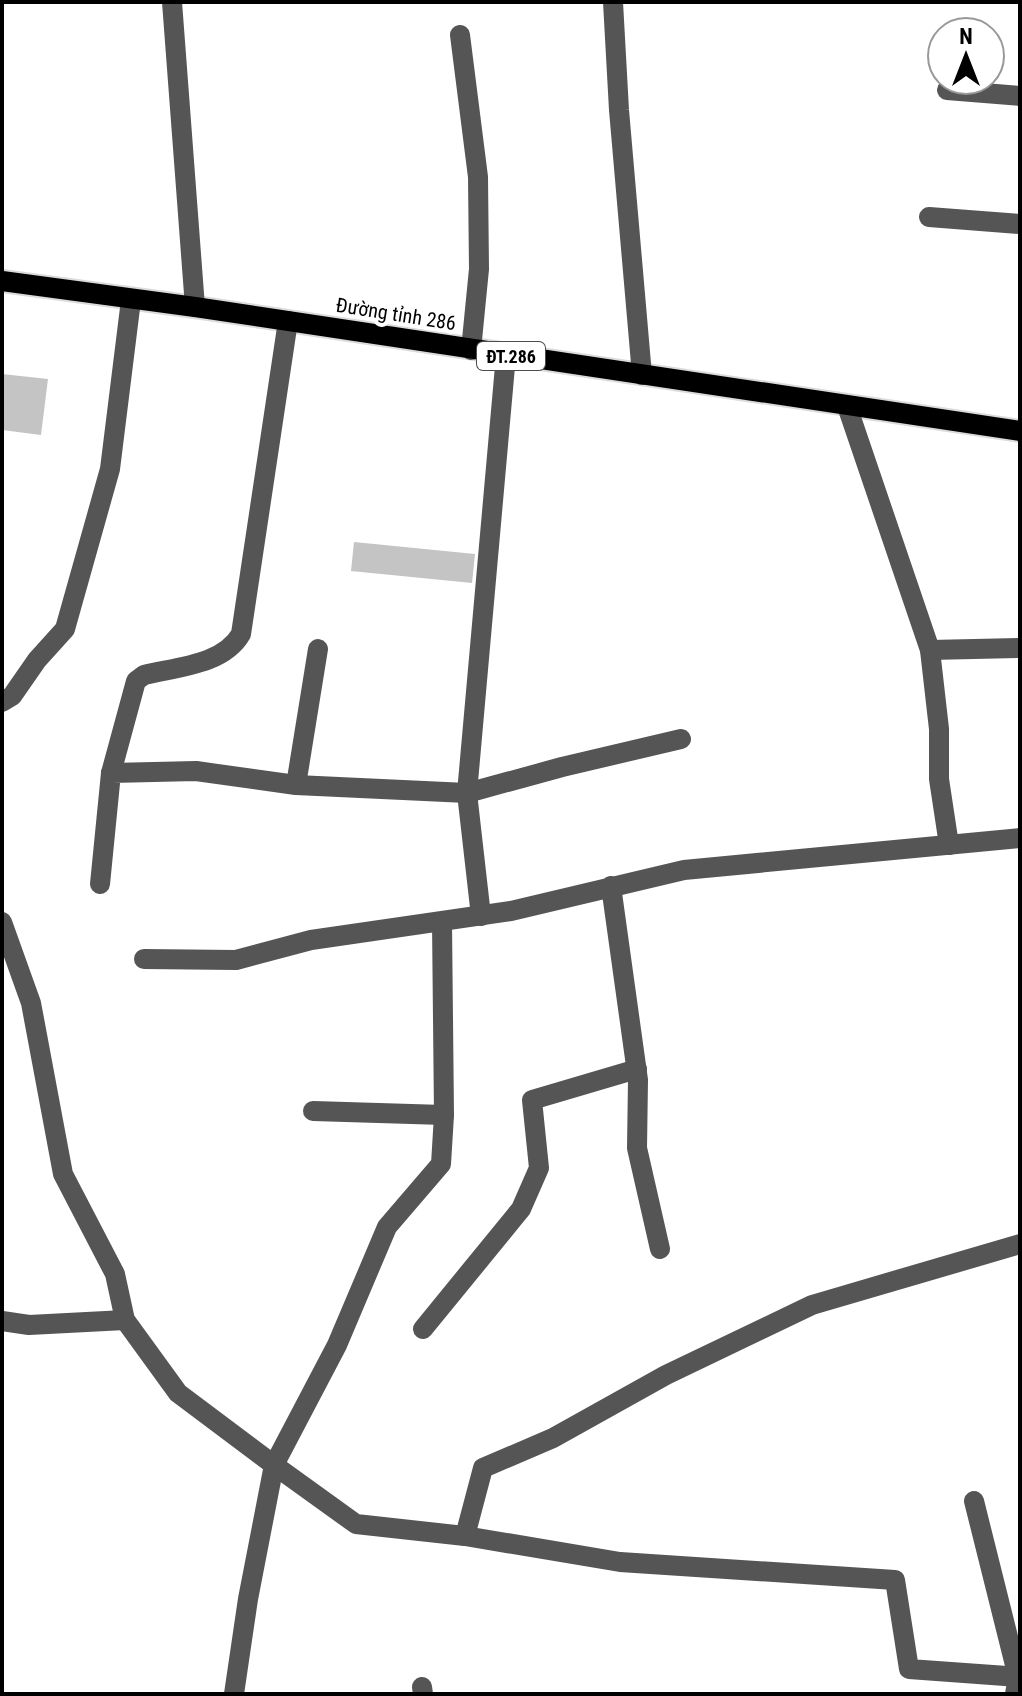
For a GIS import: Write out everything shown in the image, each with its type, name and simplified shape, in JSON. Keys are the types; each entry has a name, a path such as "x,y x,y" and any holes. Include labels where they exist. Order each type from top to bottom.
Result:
{"main road":[{"name":"Đường tỉnh 286","path":"2,281 195,307 1020,431"}],"street":[{"path":"172,2 195,307"},
{"path":"613,2 642,375"},
{"path":"460,35 478,177 479,269 471,350"},
{"path":"929,217 1020,224"},
{"path":"2,702 12,696 37,660 65,629 110,469 131,300"},
{"path":"100,884 111,773 136,681 144,675 213,657 233,647 241,634 288,321"},
{"path":"481,916 467,793 506,355"},
{"path":"847,406 930,650 939,729 939,779 949,845"},
{"path":"930,650 1020,648"},
{"path":"296,785 318,649"},
{"path":"111,773 196,771 296,785 467,793 681,739"},
{"path":"144,959 236,960 311,940 481,916 684,870 1020,838"},
{"path":"611,886 637,1069 637,1148 660,1249"},
{"path":"2,922 31,1003 63,1174 115,1274 125,1320 178,1393 356,1524 465,1536 620,1562 895,1580 909,1669 1018,1682 974,1501"},
{"path":"234,1694 248,1599 274,1465 337,1345 387,1227 441,1164 444,1115 442,922"},
{"path":"423,1329 521,1209 539,1168 532,1100 637,1069"},
{"path":"313,1111 444,1115"},
{"path":"465,1536 483,1468 553,1438 666,1375 812,1305 1020,1244"},
{"path":"2,1321 29,1325 125,1320"}],"building":[{"path":"2,374 48,379 41,435 2,430"},
{"path":"354,542 475,554 472,583 351,571"}]}
